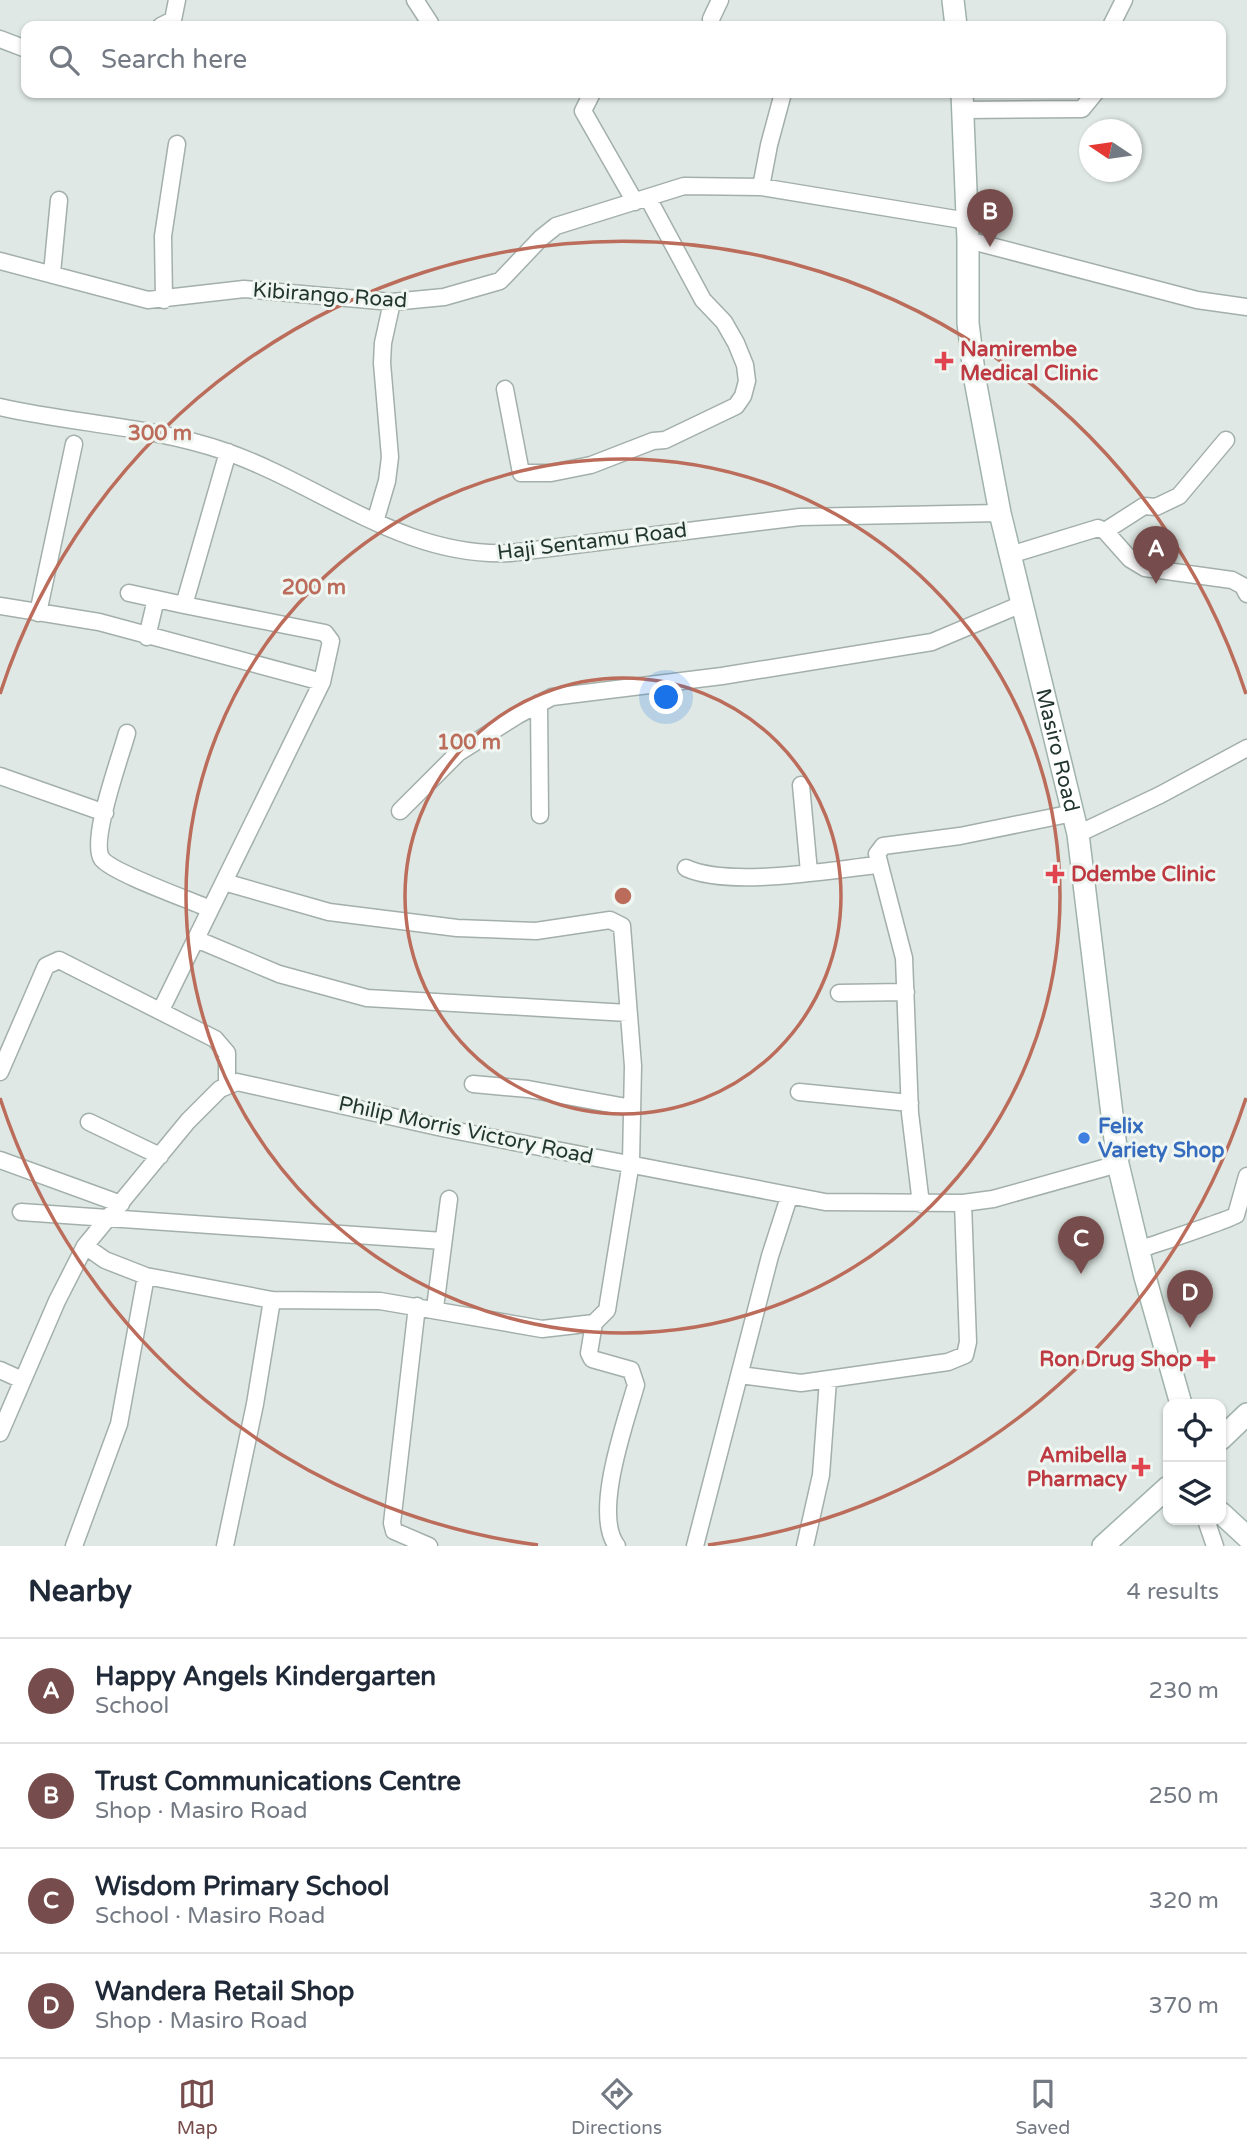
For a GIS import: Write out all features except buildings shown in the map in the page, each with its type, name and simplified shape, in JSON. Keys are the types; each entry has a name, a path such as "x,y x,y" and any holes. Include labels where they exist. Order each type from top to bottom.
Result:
{"main road":[{"path":"953,0 955,21"},
{"name":"Masiro Road","path":"962,101 968,230 968,324 1000,513 1078,834 1118,1164 1138,1250 1180,1399"},
{"path":"1226,1434 1247,1414"},
{"path":"1103,1546 1163,1492"},
{"path":"1226,1517 1247,1536"}],"street":[{"path":"171,21 177,0"},
{"path":"415,0 429,21"},
{"path":"711,19 720,0"},
{"path":"1114,21 1124,0"},
{"path":"0,39 21,47"},
{"path":"505,389 521,473 551,473 591,465 653,441 665,440 736,406 743,396 747,381 745,365 736,343 724,322 703,300 642,200 583,111 590,98"},
{"path":"761,187 782,98"},
{"path":"962,101 1082,109 1091,98"},
{"path":"164,300 163,236 177,144"},
{"name":"Kibirango Road","path":"0,261 52,273 124,296 164,300 219,290 244,289 392,302 444,297 500,281 556,226 684,186 761,187 968,230 1197,300 1247,307"},
{"path":"52,273 59,200"},
{"path":"375,522 387,481 390,457 382,363 383,343 392,302"},
{"name":"Haji Sentamu Road","path":"0,407 185,438 228,452 375,522 445,548 490,554 800,517 1000,513"},
{"path":"1105,531 1130,512 1148,504 1156,507 1179,496 1226,440"},
{"path":"38,613 74,444"},
{"path":"184,605 228,452"},
{"path":"1010,555 1091,528 1105,531 1130,559 1145,568 1232,580 1243,586 1247,594"},
{"path":"129,593 325,633 331,641 322,682 161,1010"},
{"path":"147,637 156,599"},
{"path":"400,811 458,753 539,703 570,695 722,676 932,642 1022,604"},
{"path":"0,606 99,622 322,682"},
{"path":"539,703 540,815"},
{"path":"127,733 105,813 98,850 106,863 211,909"},
{"path":"1078,834 1160,795 1247,748"},
{"path":"0,776 105,813"},
{"path":"801,785 809,872"},
{"path":"921,1204 910,1103 906,992 897,927 877,854 883,846 960,836 1073,813"},
{"path":"686,868 713,875 809,872 878,865"},
{"path":"86,1246 106,1260 146,1276 272,1300 380,1301 435,1308 486,1321 542,1329 594,1323 602,1318 611,1298 631,1162 632,1108 625,932 617,922 536,931 457,928 329,912 223,882"},
{"path":"196,939 279,974 367,998 628,1013"},
{"path":"0,1072 46,966 53,960 64,962 161,1010 223,1045 229,1064 227,1085 202,1107 86,1246 22,1380 0,1433"},
{"path":"839,993 906,992"},
{"name":"Philip Morris Victory Road","path":"227,1085 247,1082 447,1129 631,1162 699,1180 789,1197 859,1204 963,1203 993,1199 1118,1164"},
{"path":"473,1084 528,1089 632,1108"},
{"path":"799,1092 910,1103"},
{"path":"89,1122 160,1156"},
{"path":"0,1160 121,1204"},
{"path":"1138,1250 1200,1226 1239,1219 1236,1215 1247,1176"},
{"path":"695,1546 770,1256 789,1197"},
{"path":"435,1308 449,1199"},
{"path":"740,1375 801,1383 890,1368 948,1362 965,1355 968,1342 963,1203"},
{"path":"21,1212 443,1241"},
{"path":"74,1546 120,1424 146,1276"},
{"path":"225,1546 255,1405 272,1300"},
{"path":"417,1306 393,1523 394,1531 429,1546"},
{"path":"594,1323 589,1353 592,1359 631,1370 635,1376 614,1464 608,1510 610,1531 617,1546"},
{"path":"0,1370 22,1380"},
{"path":"805,1546 821,1475 828,1380"},
{"path":"1208,1525 1215,1546"}],"place":[{"name":"Trust Communications Centre","path":"990,247"},
{"name":"Namirembe Medical Clinic","path":"944,361"},
{"name":"Happy Angels Kindergarten","path":"1156,584"},
{"name":"Ddembe Clinic","path":"1055,874"},
{"name":"Felix Variety Shop","path":"1084,1138"},
{"name":"Wisdom Primary School","path":"1081,1274"},
{"name":"Wandera Retail Shop","path":"1190,1328"},
{"name":"Ron Drug Shop","path":"1206,1359"},
{"name":"Amibella Pharmacy","path":"1141,1467"}]}
